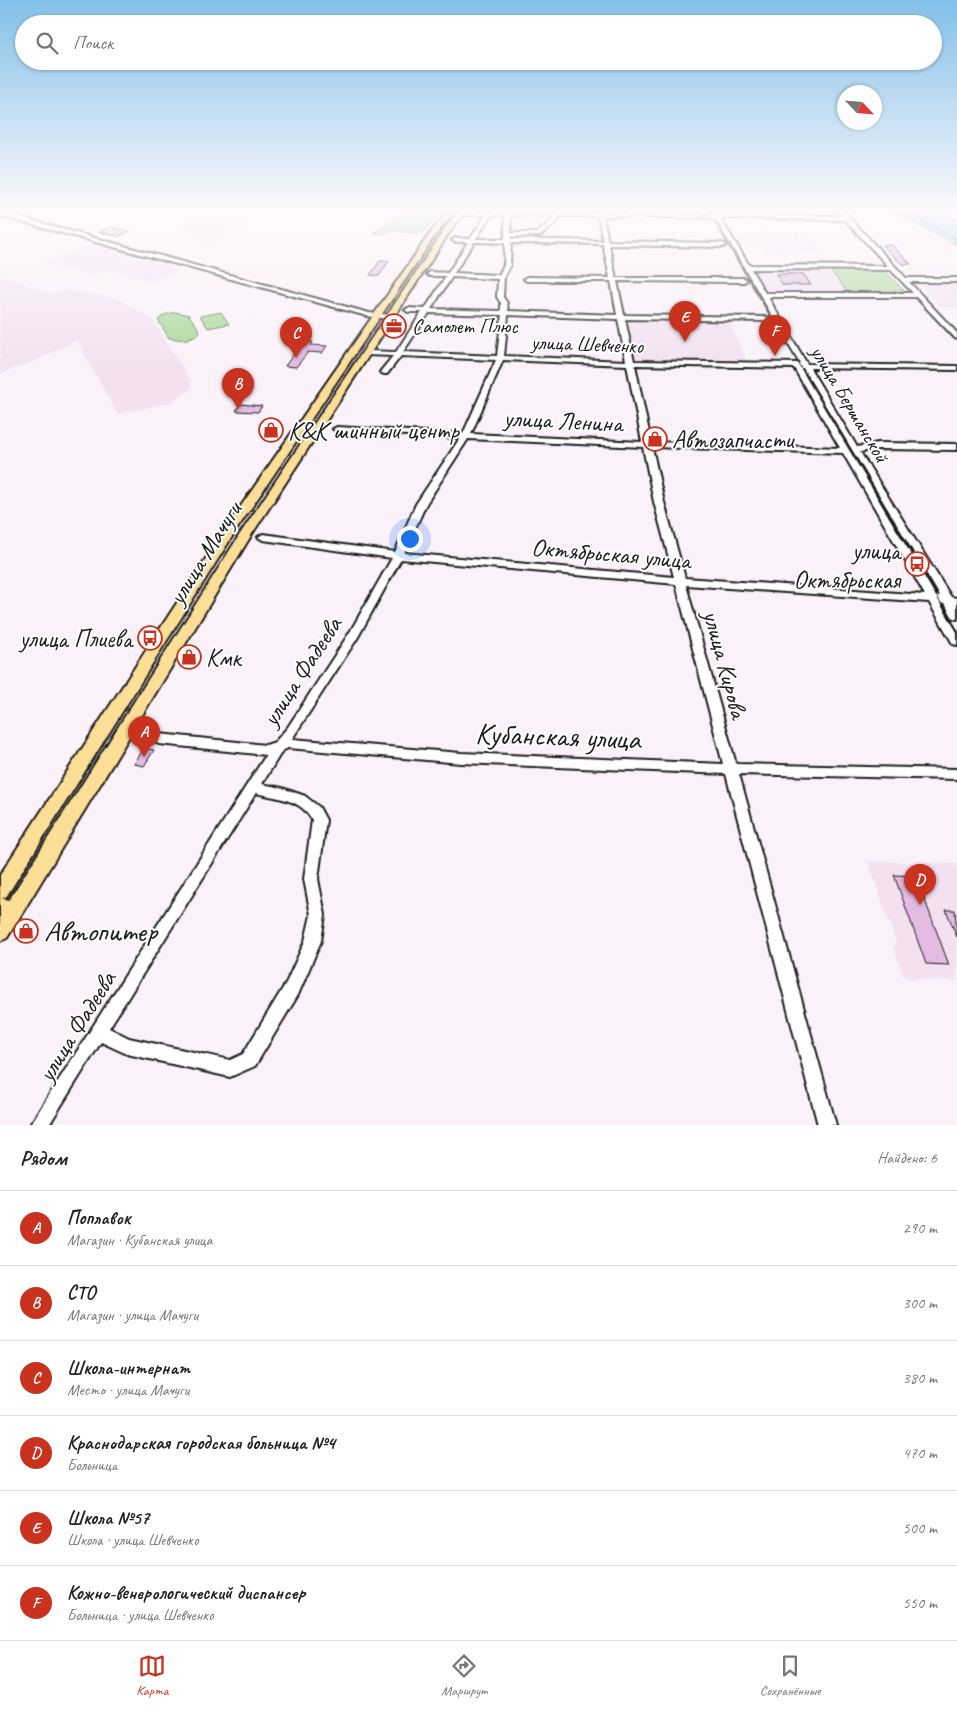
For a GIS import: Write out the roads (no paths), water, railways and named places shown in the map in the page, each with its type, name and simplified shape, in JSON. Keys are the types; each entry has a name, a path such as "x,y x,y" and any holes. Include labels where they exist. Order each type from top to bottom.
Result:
{"main road":[{"name":"улица Мачуги","path":"0,891 229,532 413,262"},
{"name":"улица Мачуги","path":"2,929 246,534 426,262"},
{"path":"330,385 340,382 345,386"},
{"path":"81,765 84,772 89,772 98,770 106,763"},
{"path":"0,907 4,907 7,911 2,929"}],"street":[{"path":"177,262 376,316 390,317"},
{"path":"384,372 398,355 457,262"},
{"name":"улица Фадеева","path":"39,1125 99,1032 177,904 278,747 292,730 354,634 398,556 421,504 466,435 500,359 505,314 504,303 500,297 501,277 506,262"},
{"name":"улица Кирова","path":"611,262 659,502 827,1125"},
{"name":"улица Бершанской","path":"744,262 957,641"},
{"path":"887,262 957,337"},
{"path":"747,267 892,268"},
{"path":"430,274 501,277"},
{"path":"527,278 744,280"},
{"path":"903,280 957,280"},
{"path":"763,294 918,295"},
{"path":"408,310 621,317 767,319"},
{"name":"улица Шевченко","path":"367,353 630,363 957,368"},
{"name":"улица Ленина","path":"337,429 568,442 851,450 878,446 957,447"},
{"name":"улица Бершанской","path":"851,450 952,601 957,616"},
{"name":"Октябрьская улица","path":"263,537 398,556 680,581 952,601"},
{"name":"Кубанская улица","path":"159,739 266,750 288,743 382,752 533,762 957,774"},
{"path":"99,1032 127,1046 230,1070 249,1060 292,988 313,940 318,915 311,880 319,820 316,811 301,799 253,787"}],"tram line":[{"path":"738,262 957,631"}],"place":[{"name":"Самолет Плюс","path":"394,326"},
{"name":"Школа №57","path":"685,342"},
{"name":"Кожно-венерологический диспансер","path":"775,356"},
{"name":"Школа-интернат","path":"296,358"},
{"name":"СТО","path":"238,409"},
{"name":"K&K шинный центр","path":"271,430"},
{"name":"Автозапчасти","path":"655,439"},
{"name":"улица Октябрьская","path":"917,564"},
{"name":"улица Плиева","path":"150,638"},
{"name":"Кмк","path":"189,657"},
{"name":"Поплавок","path":"144,757"},
{"name":"Краснодарская городская больница №4","path":"920,905"},
{"name":"Автопитер","path":"26,931"}]}
